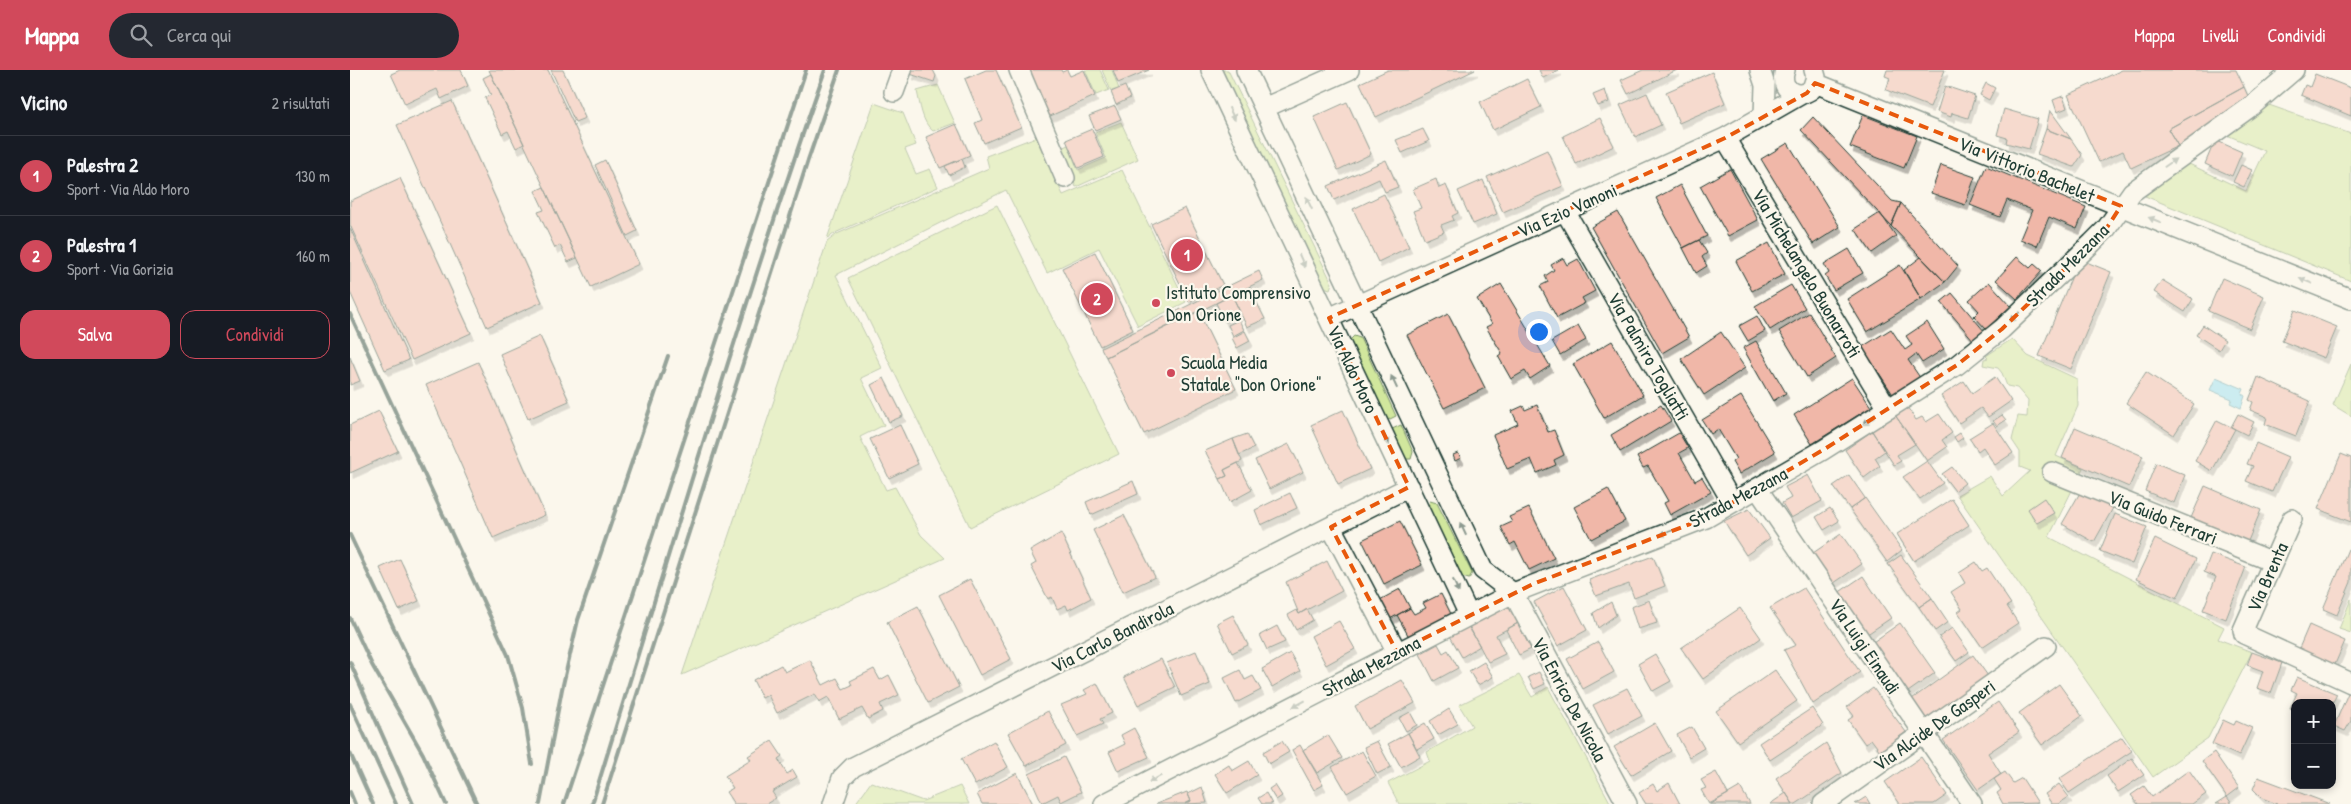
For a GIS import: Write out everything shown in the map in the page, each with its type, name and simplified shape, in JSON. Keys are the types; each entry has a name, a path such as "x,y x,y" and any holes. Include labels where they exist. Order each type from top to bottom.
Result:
{"street":[{"path":"894,92 902,70"},
{"path":"1019,70 1065,178"},
{"name":"Via Aldo Moro","path":"1211,70 1469,614"},
{"name":"Via Aldo Moro","path":"1246,70 1483,570 1513,593"},
{"path":"1264,108 1348,70"},
{"path":"1760,70 1765,90 1764,116"},
{"name":"Strada Mezzana","path":"1104,804 1127,794 1469,614 1513,593 1706,518 1888,409 1957,365 2002,329 2106,229 2132,192 2150,177 2253,105 2294,70"},
{"name":"Via Vittorio Bachelet","path":"1779,74 1789,91 1810,83 2351,299"},
{"name":"Via Ezio Vanoni","path":"1329,318 1725,138 1764,116 1810,83"},
{"name":"Via Michelangelo Buonarroti","path":"1725,138 1888,409"},
{"name":"Via Palmiro Togliatti","path":"1565,211 1732,502"},
{"name":"Via Guido Ferrari","path":"2052,472 2273,562"},
{"name":"Via Carlo Bandirola","path":"833,804 842,778 853,767 1409,487"},
{"name":"Via Luigi Einaudi","path":"1757,488 1972,804"},
{"name":"Via Brenta","path":"2292,519 2243,630 2244,634 2351,683"},
{"path":"1331,527 1397,652"},
{"name":"Via Enrico De Nicola","path":"1513,593 1627,804"},
{"name":"Via Alcide De Gasperi","path":"1823,804 2046,646"}],"highlighted area":[{"path":"1815,83 2121,206 2106,229 2002,329 1957,365 1823,450 1706,518 1533,584 1397,652 1331,527 1409,487 1329,318 1725,138 1807,93"}],"green space":[{"path":"1085,70 1100,70 1109,90 1096,95"},
{"path":"1102,70 1112,70 1119,89 1111,91"},
{"path":"1218,70 1228,70 1332,283 1330,289 1324,287"},
{"path":"938,85 955,123 933,131 929,128 924,118 917,91"},
{"path":"874,103 903,113 916,145 905,149 916,174 930,169 938,187 835,233 827,239"},
{"path":"2269,105 2351,134 2351,281 2145,196 2187,163 2246,191 2265,151 2227,135"},
{"path":"1121,122 1138,159 1076,187 1059,149 1068,145 1078,170 1106,158 1095,132"},
{"path":"1036,137 1063,195 1122,170 1186,302 1138,326 1099,248 1047,273 1006,190 836,275 882,368 861,378 884,425 860,437 886,490 895,487 921,535 945,558 682,675 827,242 837,234 989,168 986,156"},
{"path":"997,205 1119,454 970,527 848,278"},
{"path":"1354,336 1360,338 1396,416 1386,421 1349,341"},
{"path":"2012,339 2028,356 2077,379 2078,406 2056,456 2083,468 2049,537 2224,627 2218,639 2252,652 2208,738 2153,777 1957,495 1990,476 2003,496 2030,471 2020,467 2020,452 2012,440 2018,416 2027,417 2028,401 2017,388 2007,386 1998,368 1983,365 1984,359 1988,358 1986,356"},
{"path":"2351,364 2351,416 2333,405"},
{"path":"1401,425 1413,452 1411,459 1404,459 1390,430"},
{"path":"1430,501 1437,503 1472,573 1469,579 1462,577 1428,507"},
{"path":"2351,599 2351,633 2339,629"},
{"path":"1519,675 1532,697 1548,687 1611,804 1399,804 1388,783 1430,761 1427,752 1472,726 1459,705"},
{"path":"871,782 923,801 960,786 969,804 855,804"}],"water":[{"path":"2216,377 2244,389 2242,394 2245,396 2241,408 2230,403 2232,399 2210,390"}],"building":[{"path":"400,70 461,70 468,86 441,99 437,89 405,104 391,74"},
{"path":"489,70 548,70 639,264 591,287"},
{"path":"551,70 563,70 585,118 575,122"},
{"path":"912,70 933,70 936,76 934,82 910,74"},
{"path":"986,70 996,70 1021,127 984,143 975,123 982,120 965,79"},
{"path":"1028,70 1061,70 1062,72 1067,70 1070,76 1084,70 1095,96 1048,117"},
{"path":"1113,70 1149,70 1118,83"},
{"path":"1388,70 1475,70 1376,117 1360,83"},
{"path":"1539,70 1559,70 1543,78"},
{"path":"1643,70 1677,70 1628,94 1621,80"},
{"path":"1887,70 1945,70 1930,107 1886,90 1890,78 1885,76"},
{"path":"2122,70 2236,70 2244,87 2168,129 2178,146 2131,168 2123,151 2099,162 2068,95"},
{"path":"1712,72 1725,103 1679,123 1666,92"},
{"path":"491,74 524,144 516,148 508,131 502,134 485,98 491,95 483,78"},
{"path":"2315,74 2351,88 2351,116 2301,95 2305,85 2310,87"},
{"path":"1527,79 1541,107 1493,130 1480,102"},
{"path":"1986,83 1995,88 1989,100 1980,95"},
{"path":"1125,86 1130,98 1116,105 1111,92"},
{"path":"1945,86 1975,96 1968,118 1952,113 1951,117 1937,112"},
{"path":"2244,87 2251,103 2178,146 2168,129"},
{"path":"1605,90 1609,102 1598,106 1593,95"},
{"path":"1647,93 1661,125 1635,137 1620,105"},
{"path":"2063,96 2067,108 2057,112 2053,100"},
{"path":"452,101 542,302 487,327 397,125"},
{"path":"1347,102 1371,154 1338,170 1314,117"},
{"path":"1115,106 1121,119 1095,130 1089,116"},
{"path":"2004,109 2038,119 2029,149 2006,143 2007,138 1997,135"},
{"path":"2050,110 2071,139 2046,129"},
{"path":"1863,115 1917,136 1904,168 1850,147"},
{"path":"1813,117 1892,201 1901,203 1891,226 1801,130"},
{"path":"1600,118 1614,146 1576,164 1563,136"},
{"path":"956,124 970,155 940,168 926,137"},
{"path":"1092,129 1104,157 1078,168 1066,140"},
{"path":"1423,129 1429,141 1402,153 1396,140"},
{"path":"2046,129 2071,139 2082,155 2074,167 2037,154"},
{"path":"2215,140 2242,152 2232,176 2205,164"},
{"path":"1788,143 1840,227 1813,244 1761,159"},
{"path":"1547,150 1563,186 1503,212 1487,177"},
{"path":"962,159 965,167 949,175 945,166"},
{"path":"605,160 637,231 627,236 595,165"},
{"path":"1386,160 1398,187 1385,192 1379,179 1334,200 1328,186"},
{"path":"1941,165 1975,177 1965,205 1931,193"},
{"path":"2241,165 2252,170 2244,187 2233,182"},
{"path":"1986,166 2086,207 2077,229 2049,217 2037,246 2020,239 2032,210 2007,200 2000,217 1970,205"},
{"path":"1730,169 1758,220 1728,236 1700,186"},
{"path":"400,178 471,333 412,360 350,225 350,201"},
{"path":"1436,179 1439,188 1446,185 1458,213 1452,216 1454,220 1441,225 1444,232 1425,240 1413,211 1421,208 1413,189"},
{"path":"1483,180 1497,214 1473,224 1458,191"},
{"path":"1680,185 1707,236 1683,248 1656,198"},
{"path":"544,187 577,258 568,262 560,245 555,248 538,212 544,210 535,191"},
{"path":"1384,194 1409,247 1378,262 1353,209"},
{"path":"1901,203 1958,266 1945,282 1891,226"},
{"path":"1185,208 1223,285 1189,302 1151,224"},
{"path":"1618,212 1689,337 1662,353 1591,227"},
{"path":"1880,213 1896,236 1872,253 1855,229"},
{"path":"350,228 409,360 385,370 350,292"},
{"path":"1699,240 1707,253 1702,257 1707,266 1696,273 1683,248"},
{"path":"1769,243 1785,274 1752,291 1736,261"},
{"path":"1849,249 1863,273 1834,290 1825,276 1829,273 1824,264"},
{"path":"1095,252 1133,330 1100,346 1062,268"},
{"path":"1921,257 1945,282 1921,299 1904,270"},
{"path":"2017,257 2030,268 2034,264 2042,271 2017,299 1996,280"},
{"path":"1563,258 1567,265 1578,259 1595,291 1582,298 1585,303 1557,318 1540,286 1548,282 1545,276 1554,270 1551,265"},
{"path":"2079,259 2111,272 2071,369 2039,356"},
{"path":"1900,265 1921,299 1867,332 1847,299"},
{"path":"1259,271 1263,280 1106,357 1101,348"},
{"path":"2222,278 2264,296 2250,329 2208,311"},
{"path":"2162,280 2193,299 2185,312 2154,292"},
{"path":"1989,282 2011,306 1986,329 1974,316 1979,311 1969,300"},
{"path":"1501,284 1550,366 1530,379 1525,371 1511,379 1498,356 1502,353 1486,327 1492,324 1477,299"},
{"path":"1791,285 1805,308 1770,330 1755,306"},
{"name":"Scuola Media Statale \"Don Orione\"","path":"1249,287 1265,319 1247,327 1232,295"},
{"path":"1952,293 1985,332 1974,341 1941,302"},
{"path":"1232,295 1241,314 1225,322 1216,303"},
{"path":"2295,310 2337,327 2324,358 2282,341"},
{"name":"Scuola Media Statale \"Don Orione\"","path":"1198,311 1236,389 1144,434 1106,357"},
{"path":"1809,313 1836,358 1807,377 1779,331"},
{"path":"1448,314 1485,388 1444,408 1407,335"},
{"path":"1757,316 1765,331 1748,341 1739,326"},
{"path":"1239,320 1244,330 1233,336 1228,325"},
{"path":"1927,322 1944,349 1922,363 1916,354 1908,360 1921,379 1894,396 1862,347 1891,329 1905,350 1912,345 1906,336"},
{"path":"2203,325 2225,340 2219,350 2196,335"},
{"path":"1578,326 1586,340 1560,355 1552,341"},
{"path":"1245,331 1250,341 1237,348 1232,338"},
{"path":"1721,332 1745,368 1704,395 1681,359"},
{"path":"540,336 569,401 528,419 500,354"},
{"path":"1612,341 1643,395 1604,418 1573,364"},
{"path":"1756,341 1786,393 1773,401 1743,348"},
{"path":"1244,356 1247,362 1241,365 1238,360"},
{"path":"350,357 360,381 350,385"},
{"path":"478,362 545,515 493,538 426,385"},
{"path":"2146,372 2194,404 2174,435 2126,403"},
{"path":"1995,377 2011,401 1988,417 1981,408 1959,423 1941,396 1964,381 1972,393"},
{"path":"2258,377 2310,401 2296,436 2265,424 2267,417 2250,410 2253,402 2249,400"},
{"path":"884,378 903,416 889,422 871,385"},
{"path":"1852,378 1871,407 1812,444 1794,415"},
{"path":"1741,396 1775,452 1739,474 1732,462 1736,459 1718,429 1711,434 1702,420"},
{"path":"1537,405 1548,432 1554,430 1564,455 1554,460 1556,465 1537,473 1531,459 1507,469 1493,435 1518,424 1512,411 1523,406 1525,410"},
{"path":"1661,405 1671,421 1620,452 1611,435"},
{"path":"1907,407 1916,420 1922,417 1926,422 1939,414 1952,433 1942,440 1947,447 1927,461 1895,415"},
{"path":"1343,410 1370,469 1338,484 1311,425"},
{"path":"379,411 398,451 350,473 350,425"},
{"path":"2238,414 2254,422 2247,435 2231,427"},
{"path":"1895,415 1915,444 1897,455 1901,461 1894,465 1872,431"},
{"path":"2002,415 2006,420 1997,426 1993,421"},
{"path":"2217,420 2235,429 2212,471 2195,461"},
{"path":"1993,423 2013,453 1995,465 1983,447 1978,451 1969,438"},
{"path":"900,425 918,464 889,478 870,439"},
{"path":"2075,427 2143,456 2129,487 2062,458"},
{"path":"1872,431 1885,451 1875,458 1880,466 1864,478 1845,450"},
{"path":"1679,433 1688,448 1679,453 1695,481 1702,477 1711,492 1670,515 1664,503 1668,501 1648,466 1643,468 1637,457"},
{"path":"1960,433 1963,438 1957,442 1954,437"},
{"path":"1247,434 1254,448 1239,455 1233,439"},
{"path":"1233,439 1242,461 1224,470 1227,476 1220,479 1205,451"},
{"path":"2256,443 2288,457 2272,492 2246,481 2253,466 2247,464"},
{"path":"1289,444 1303,472 1269,489 1255,460"},
{"path":"1458,453 1461,458 1455,461 1453,455"},
{"path":"2341,454 2351,458 2351,522 2318,509"},
{"path":"1927,461 1943,483 1920,499 1903,477"},
{"path":"1238,463 1252,490 1230,502 1220,479 1227,476 1224,470"},
{"path":"2156,463 2185,475 2174,503 2145,491"},
{"path":"1952,467 1965,483 1955,491 1942,474"},
{"path":"1808,475 1822,501 1791,518 1782,503 1791,498 1785,487"},
{"path":"1849,475 1865,498 1850,509 1833,486"},
{"path":"1133,481 1138,494 1091,515 1086,502"},
{"path":"2205,486 2261,510 2248,541 2191,518"},
{"path":"1608,489 1625,521 1591,539 1574,507"},
{"path":"2081,491 2113,508 2094,542 2062,524"},
{"path":"1290,493 1297,508 1261,525 1255,510"},
{"path":"1865,498 1902,550 1887,562 1850,509"},
{"path":"2044,498 2054,513 2037,523 2028,509"},
{"path":"1952,499 1969,525 1914,561 1897,534"},
{"path":"1529,508 1554,558 1529,570 1515,542 1510,545 1501,527 1512,522 1509,517"},
{"path":"1830,508 1839,521 1824,530 1816,517"},
{"path":"1749,509 1770,538 1746,555 1724,521"},
{"path":"2115,514 2147,527 2132,564 2100,551"},
{"path":"1124,515 1155,577 1123,592 1093,530"},
{"path":"1400,521 1422,565 1384,584 1362,540"},
{"path":"1061,533 1091,598 1068,610 1066,605 1057,609 1052,597 1048,599 1031,566 1036,563 1030,551"},
{"path":"1841,534 1862,564 1834,583 1813,553"},
{"path":"2155,539 2196,559 2177,598 2136,579"},
{"path":"2348,549 2351,550 2351,582 2337,615 2323,609"},
{"path":"2211,554 2246,567 2226,619 2203,610 2216,577 2204,572"},
{"path":"1901,555 1932,598 1919,607 1888,564"},
{"path":"1653,556 1665,586 1634,598 1629,584 1596,596 1589,580"},
{"path":"400,559 419,601 399,610 380,568"},
{"path":"1327,561 1342,591 1299,614 1286,582"},
{"path":"1976,562 1982,571 1987,568 2011,604 2007,606 2018,623 1982,647 1958,612 1962,609 1951,592 1965,583 1959,573"},
{"path":"1863,576 1891,618 1866,635 1838,593"},
{"path":"970,579 1011,659 980,675 939,595"},
{"path":"1564,586 1587,630 1558,646 1534,602"},
{"path":"1804,588 1860,672 1813,704 1784,650 1796,645 1770,608"},
{"path":"1400,589 1410,608 1388,620 1378,601"},
{"path":"1441,594 1451,614 1409,637 1397,615 1410,608 1414,614 1426,608 1423,603"},
{"path":"1932,598 1948,622 1935,631 1919,607"},
{"path":"1649,600 1657,623 1638,629 1631,607"},
{"path":"1611,602 1616,615 1598,628 1593,613"},
{"path":"918,606 959,687 928,703 887,622"},
{"path":"1508,606 1518,623 1496,635 1505,654 1488,662 1469,626"},
{"path":"1740,608 1761,638 1703,679 1681,648"},
{"path":"1307,609 1313,620 1296,630 1288,615 1297,610 1299,614"},
{"path":"1233,615 1248,645 1232,653 1217,623"},
{"path":"1339,621 1355,649 1326,665 1311,636"},
{"path":"1518,623 1531,649 1519,655 1506,630"},
{"path":"1900,623 1935,673 1908,692 1873,642"},
{"path":"2309,625 2345,641 2333,669 2297,653"},
{"path":"1277,626 1285,642 1267,650 1260,635"},
{"path":"1468,626 1480,646 1462,657 1450,636"},
{"path":"1952,628 1969,652 1956,661 1939,637"},
{"path":"1598,642 1614,672 1583,689 1567,659"},
{"path":"1438,644 1443,653 1448,650 1458,668 1434,681 1420,654"},
{"path":"1196,651 1210,684 1181,696 1167,663"},
{"path":"2252,652 2282,663 2271,693 2257,688 2263,671 2247,665"},
{"path":"1290,653 1300,671 1272,687 1262,669"},
{"path":"1655,654 1671,681 1653,691 1638,664"},
{"path":"1973,655 1988,676 1924,722 1909,701"},
{"path":"1161,659 1175,687 1138,705 1124,677"},
{"path":"810,660 823,685 837,678 843,689 852,685 850,681 874,669 880,680 889,675 899,695 880,704 883,711 868,719 862,708 839,719 828,697 819,702 815,694 777,713 768,695 762,698 753,680 781,665 785,672"},
{"path":"1484,662 1493,677 1478,685 1469,671"},
{"path":"1240,670 1245,680 1253,676 1261,690 1236,703 1224,678"},
{"path":"1775,670 1797,701 1738,742 1716,711"},
{"path":"1539,672 1545,684 1534,689 1528,677"},
{"path":"2297,677 2337,694 2334,699 2294,699 2297,693 2291,690"},
{"path":"1402,680 1415,703 1367,729 1355,706"},
{"path":"1097,683 1112,713 1100,719 1103,724 1077,736 1061,705 1087,694 1084,690"},
{"path":"2059,684 2082,716 2042,745 2019,713"},
{"path":"1627,688 1642,716 1608,734 1593,705"},
{"path":"1873,688 1906,732 1880,751 1871,739 1865,744 1848,720 1854,716 1847,707"},
{"path":"2348,693 2351,694 2351,721 2345,731 2336,727 2336,721"},
{"path":"1998,702 2019,732 1988,753 2001,774 1978,790 1943,740"},
{"path":"1812,708 1823,725 1770,760 1759,743"},
{"path":"1449,709 1458,724 1438,735 1430,721"},
{"path":"1048,711 1066,745 1026,766 1008,733"},
{"path":"1410,712 1417,725 1406,731 1399,718"},
{"path":"2223,720 2234,725 2236,721 2252,728 2239,756 2212,744"},
{"path":"1425,723 1434,739 1417,749 1408,733"},
{"path":"1655,723 1671,751 1631,775 1614,747"},
{"path":"1692,727 1704,748 1689,757 1677,735"},
{"path":"1134,728 1149,757 1118,771 1109,752 1125,744 1121,735"},
{"path":"1408,733 1420,756 1401,767 1388,744"},
{"path":"1328,735 1342,758 1317,773 1303,750"},
{"path":"2122,737 2132,751 2069,793 2059,779"},
{"path":"772,741 782,756 778,759 787,774 793,770 797,777 772,792 776,798 766,804 734,804 726,792 733,788 725,776 751,760 748,756"},
{"path":"994,741 1008,767 975,785 961,759"},
{"path":"1282,741 1289,752 1269,764 1263,752"},
{"path":"1377,741 1391,767 1377,774 1364,747"},
{"path":"1826,743 1842,773 1796,804 1793,804 1776,778"},
{"path":"1300,745 1323,785 1314,790 1292,750"},
{"path":"1362,751 1376,776 1347,793 1332,767"},
{"path":"2214,752 2239,788 2227,797 2202,761"},
{"path":"1064,757 1081,792 1061,802 1058,795 1042,803 1029,774"},
{"path":"1921,757 1947,795 1934,804 1900,804 1885,782"},
{"path":"2132,758 2144,775 2118,792 2107,776"},
{"path":"1249,761 1257,775 1227,793 1215,774 1229,765 1232,771"},
{"path":"2189,770 2206,794 2192,804 2138,804 2131,795 2144,786 2152,797"},
{"path":"1716,772 1728,794 1709,804 1701,790 1706,788 1701,780"},
{"path":"2005,772 2013,783 2022,778 2038,803 2003,804 1997,793 2001,790 1994,779"},
{"path":"1017,773 1033,804 982,804 977,794"},
{"path":"2258,777 2330,804 2277,804 2262,798 2253,789"},
{"path":"1669,783 1680,804 1646,804 1639,793 1653,784 1657,791"},
{"path":"2059,784 2069,797 2058,804 2052,804 2045,794"},
{"path":"1275,785 1282,796 1276,800 1269,789"},
{"path":"1202,787 1207,803 1185,804 1191,801 1188,794"},
{"path":"1740,787 1750,804 1711,804 1728,794"},
{"path":"1187,792 1191,801 1185,804 1156,804"},
{"path":"1266,793 1272,804 1262,804 1258,798"},
{"path":"1786,793 1793,804 1770,804"},
{"path":"1866,797 1870,804 1855,804"},
{"path":"2227,797 2232,804 2216,804"}],"railway":[{"path":"564,804 806,70"},
{"path":"592,804 763,252 825,70"},
{"path":"602,804 808,160 839,70"},
{"path":"350,314 508,655 523,708 532,764"},
{"path":"540,804 562,689 578,620 668,356"},
{"path":"350,535 477,804"},
{"path":"350,618 372,665 423,754 446,804"},
{"path":"350,662 413,804"},
{"path":"350,704 396,804"},
{"path":"350,753 373,804"},
{"path":"350,792 355,804"}],"place":[{"name":"Palestra 2","path":"1187,255"},
{"name":"Palestra 1","path":"1097,299"},
{"name":"Istituto Comprensivo Don Orione","path":"1156,303"},
{"name":"Scuola Media Statale \"Don Orione\"","path":"1171,373"}]}
